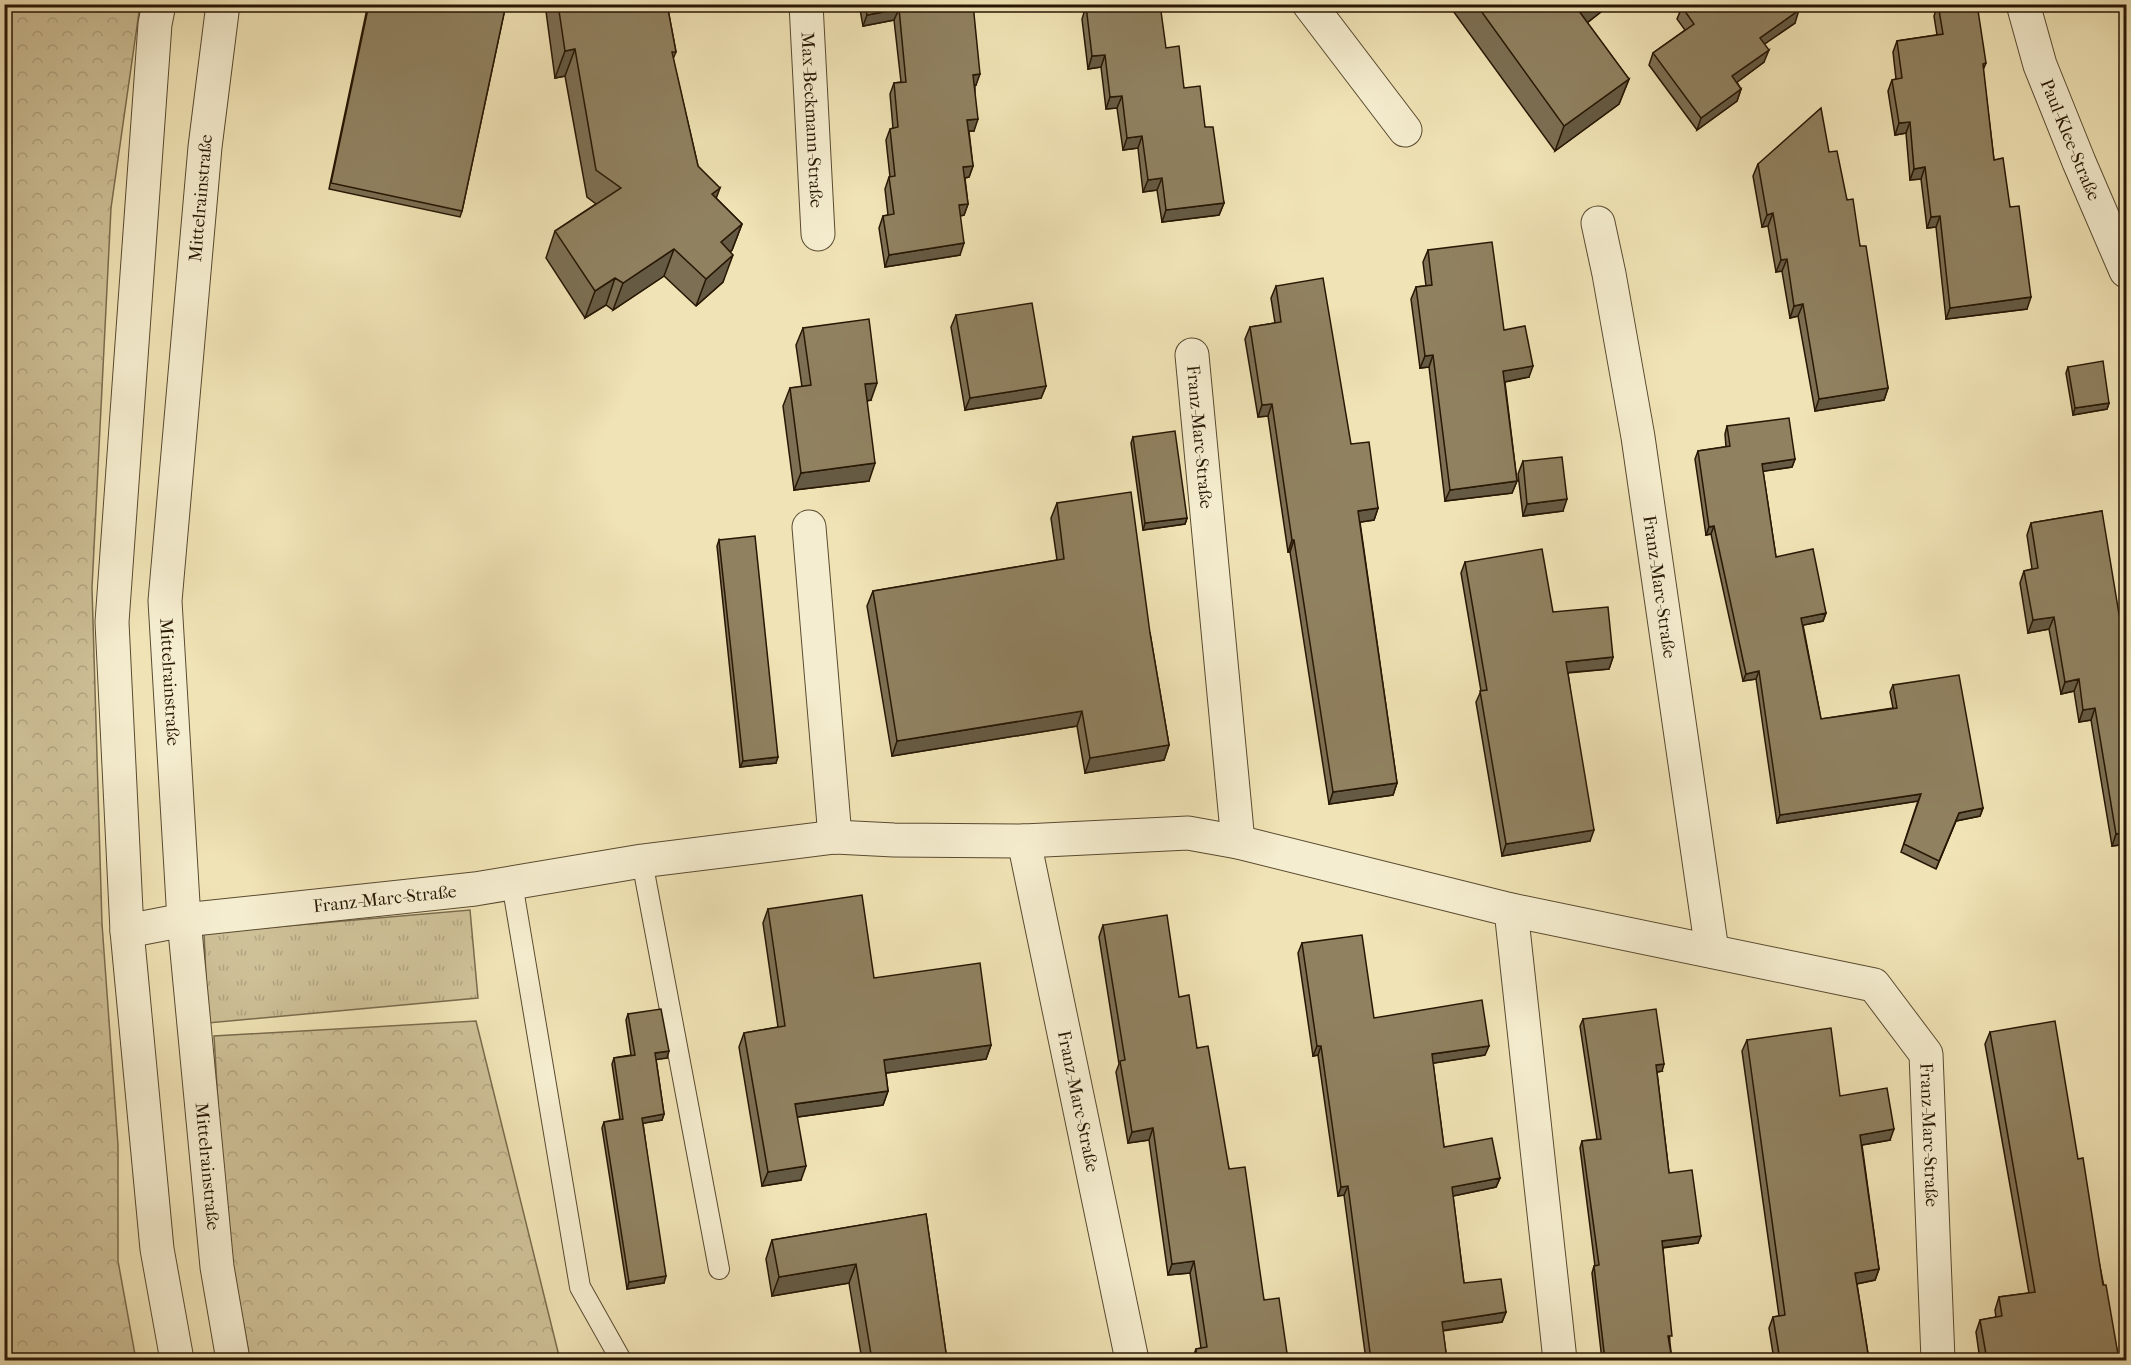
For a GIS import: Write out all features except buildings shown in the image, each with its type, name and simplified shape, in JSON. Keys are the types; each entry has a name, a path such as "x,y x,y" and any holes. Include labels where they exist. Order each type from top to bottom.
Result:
{"street":[{"path":"159,4 155,24 112,622 127,931 157,1249 177,1360"},
{"name":"Mittelrainstraße","path":"223,4 205,147 165,601 184,920 217,1267 232,1360"},
{"name":"Max-Beckmann-Straße","path":"806,4 818,234"},
{"path":"1309,4 1405,130"},
{"name":"Paul-Klee-Straße","path":"2023,4 2040,65 2079,162 2127,271"},
{"name":"Franz-Marc-Straße","path":"1598,223 1638,437 1712,951"},
{"name":"Franz-Marc-Straße","path":"1192,355 1238,842"},
{"path":"809,527 835,837"},
{"name":"Franz-Marc-Straße","path":"127,931 184,920 464,890 642,861 835,837 1024,841 1188,833 1238,842 1510,910 1874,985 1926,1054 1938,1360"},
{"name":"Franz-Marc-Straße","path":"1024,841 1132,1360"},
{"path":"1510,910 1560,1360"}],"lane":[{"path":"642,861 719,1269"},
{"path":"512,883 579,1287 621,1360"}],"green space":[{"path":"5,4 140,5 111,208 92,588 102,924 118,1145 118,1261 136,1360 5,1360"},
{"path":"470,910 478,998 208,1023 204,933"},
{"path":"476,1021 560,1360 250,1360 225,1222 214,1036"}]}
